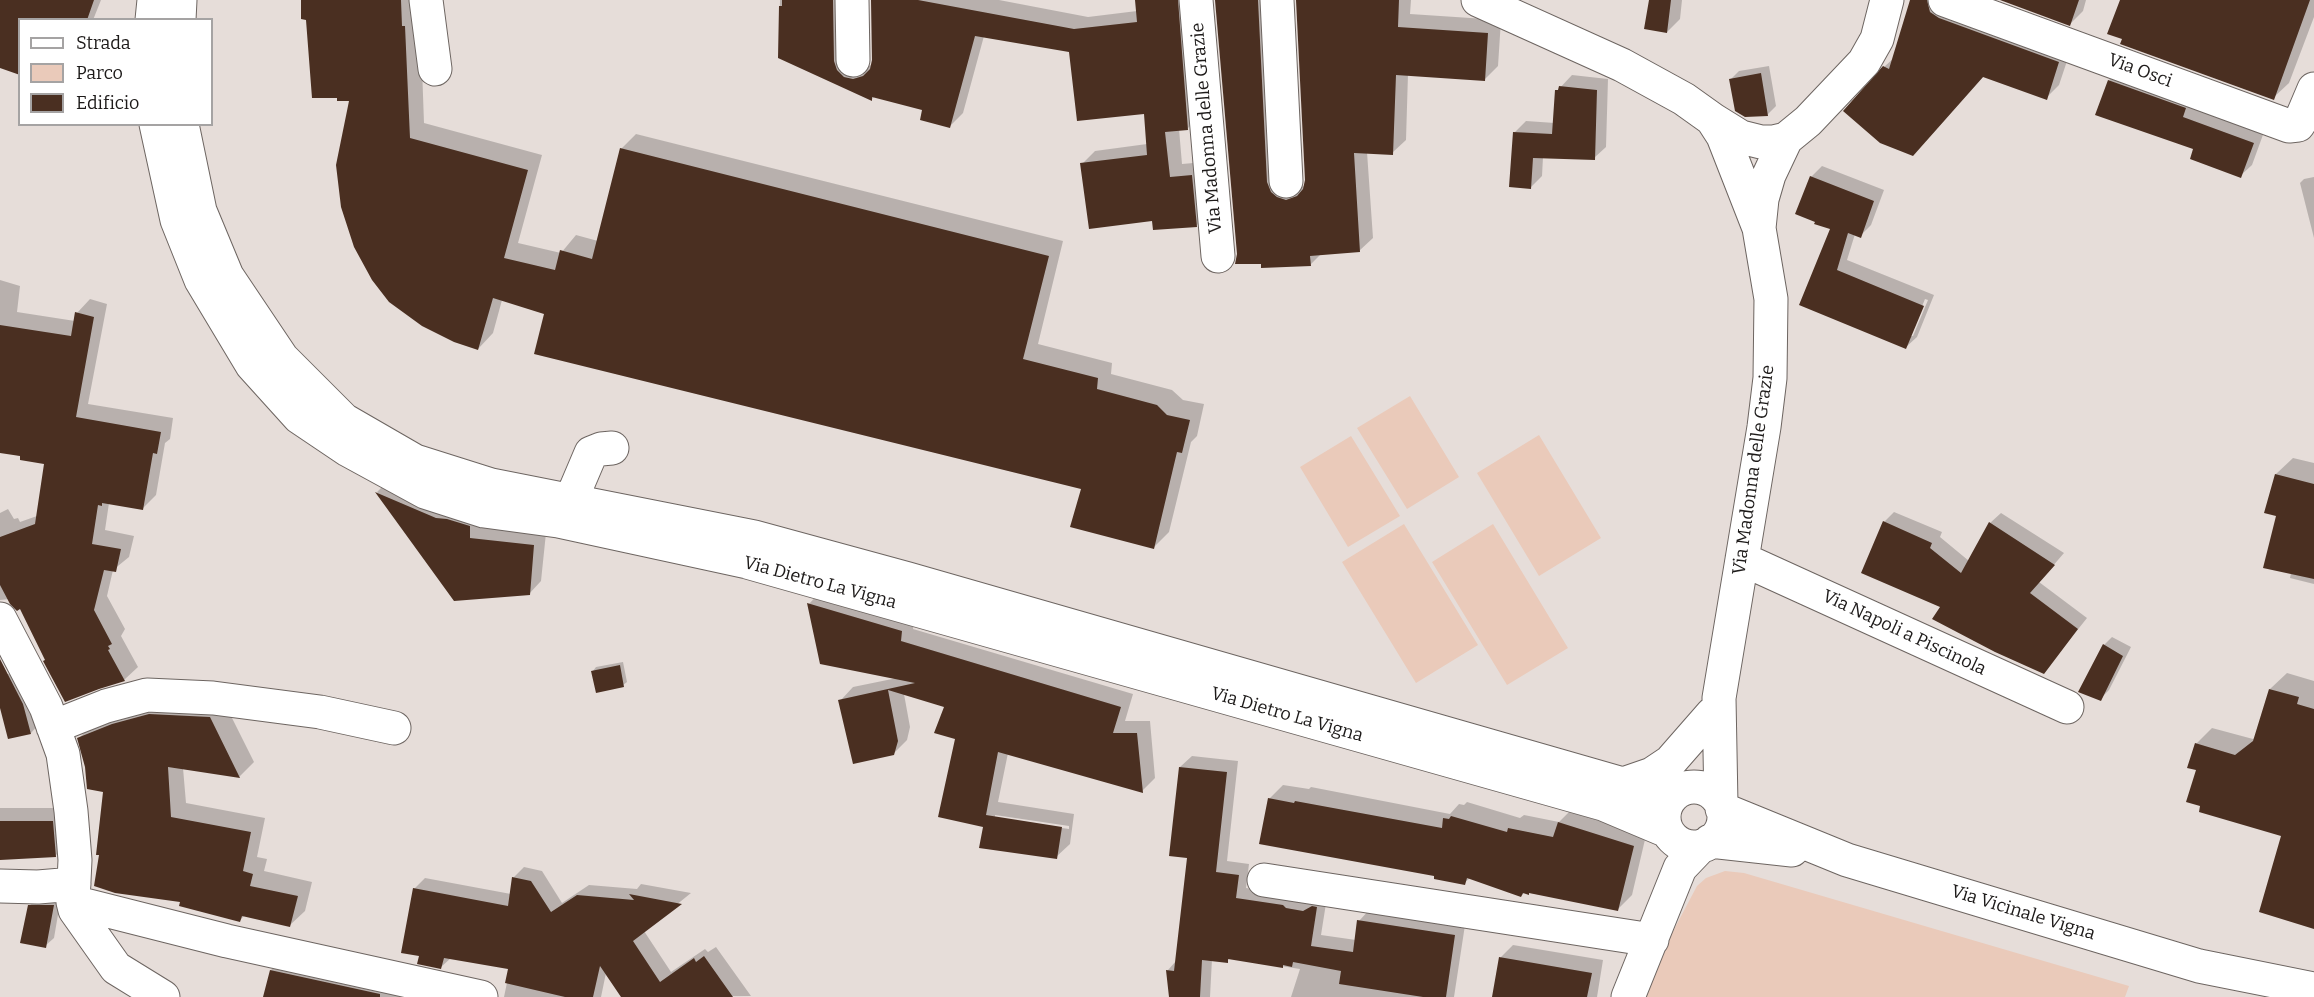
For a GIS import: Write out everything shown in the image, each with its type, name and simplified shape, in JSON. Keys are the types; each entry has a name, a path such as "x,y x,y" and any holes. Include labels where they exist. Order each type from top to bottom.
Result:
{"street":[{"path":"152,18 154,0"},
{"path":"178,18 180,0"},
{"path":"426,0 435,69"},
{"path":"852,0 854,60"},
{"name":"Via Madonna delle Grazie","path":"1196,0 1218,256"},
{"path":"1277,0 1286,181"},
{"name":"Via Madonna delle Grazie","path":"1478,0 1622,65 1684,99 1712,119 1722,136 1759,228 1771,299 1770,378 1764,427 1716,706 1692,766 1675,794"},
{"path":"1759,228 1762,200 1769,175 1786,139 1808,121 1864,62 1876,39 1887,0"},
{"name":"Via Osci","path":"1945,0 2289,126 2298,125 2314,89"},
{"path":"1712,119 1741,137 1761,142 1786,139"},
{"name":"Via Dietro La Vigna","path":"156,126 177,220 201,280 252,365 299,417 348,450 425,492 484,511 558,521 747,562 1603,804 1687,845"},
{"name":"Via Dietro La Vigna","path":"182,126 200,212 227,276 282,358 344,420 415,461 491,485 754,537 1623,784 1675,794"},
{"path":"571,500 591,453 612,448"},
{"name":"Via Napoli a Piscinola","path":"1742,559 2067,707"},
{"path":"2,630 46,707 63,754 75,860 73,893 75,910 116,968 163,997"},
{"path":"53,727 106,706 147,694 213,698 309,711 394,728"},
{"path":"1623,784 1652,774 1670,762 1716,706"},
{"name":"Via Madonna delle Grazie","path":"1716,706 1721,807"},
{"path":"1690,787 1700,788 1713,794 1721,807 1722,825 1716,837 1687,845 1664,813 1675,794 1690,787"},
{"name":"Via Vicinale Vigna","path":"1721,807 1847,860 2199,966 2314,989"},
{"path":"1628,997 1687,845"},
{"name":"Via Vicinale Vigna","path":"1687,845 1772,846 1847,860"},
{"path":"1264,880 1652,940"},
{"path":"0,886 38,887 73,893 227,941 481,997"},
{"name":"Via Vicinale Vigna","path":"2199,966 2270,997"}],"green space":[{"path":"1410,396 1459,477 1407,509 1357,428"},
{"path":"1539,435 1601,538 1539,576 1477,473"},
{"path":"1351,436 1400,516 1348,547 1300,467"},
{"path":"1404,524 1478,645 1416,683 1342,562"},
{"path":"1493,524 1568,648 1507,685 1432,562"},
{"path":"1725,871 1744,873 2129,986 2125,997 1641,997 1652,971 1697,886 1706,878"}],"building":[{"path":"0,0 94,0 88,18 18,18 18,74 0,68"},
{"path":"301,0 401,0 402,26 405,26 410,138 528,170 504,258 555,270 560,250 592,259 620,148 1049,256 1023,359 1098,378 1097,389 1157,405 1167,415 1190,420 1182,453 1177,452 1154,549 1070,527 1081,489 534,354 544,314 493,298 478,350 454,342 422,326 389,302 372,280 354,247 341,207 336,165 349,101 337,101 337,98 312,98 306,20 301,19"},
{"path":"782,0 833,0 834,61 837,70 844,77 853,79 863,76 870,69 872,60 871,0 918,0 1074,29 1137,22 1135,0 1178,0 1188,130 1165,132 1170,177 1192,175 1197,227 1153,230 1152,221 1089,229 1080,163 1147,155 1144,114 1077,121 1069,52 975,36 950,128 920,120 922,110 872,97 872,101 778,58 779,6 782,6"},
{"path":"1215,0 1258,0 1267,182 1271,192 1286,200 1297,196 1303,189 1305,180 1296,0 1399,0 1398,27 1488,33 1485,81 1396,75 1393,155 1354,153 1360,252 1310,256 1311,266 1261,268 1261,264 1235,264 1237,254"},
{"path":"1649,0 1671,0 1667,33 1644,29"},
{"path":"1910,0 1927,0 1930,12 1939,18 2059,62 2047,100 1983,77 1913,156 1880,143 1843,111 1883,66 1889,69"},
{"path":"2000,0 2079,0 2070,26"},
{"path":"2120,0 2310,0 2274,100 2120,44 2122,39 2107,34"},
{"path":"1761,73 1768,116 1745,117 1735,111 1729,79"},
{"path":"2108,80 2186,108 2183,117 2254,143 2241,178 2190,159 2193,149 2095,115"},
{"path":"1559,86 1597,90 1595,160 1533,158 1531,189 1509,187 1513,132 1552,134 1555,90 1558,90"},
{"path":"1810,176 1874,201 1861,238 1848,233 1837,270 1924,306 1906,349 1799,305 1830,229 1795,214"},
{"path":"75,312 94,317 76,417 161,432 157,454 153,453 143,510 102,503 102,506 98,505 92,544 121,549 116,572 104,570 94,610 112,644 108,646 110,649 108,650 125,681 65,702 43,661 45,660 20,609 17,611 10,604 0,585 0,537 35,524 44,464 20,460 20,456 0,453 0,325 71,336"},
{"path":"2275,474 2314,484 2314,579 2263,568 2276,516 2264,513"},
{"path":"375,492 436,518 470,526 470,538 534,545 530,595 454,601"},
{"path":"1883,521 1932,543 1930,548 1961,573 1989,522 2055,565 2030,593 2078,629 2044,674 1995,652 1932,619 1940,607 1861,573"},
{"path":"807,603 902,631 901,641 1121,707 1113,733 1137,733 1143,793 998,752 986,815 1062,827 1057,859 979,848 983,827 938,817 955,739 934,733 944,707 888,690 898,741 894,755 853,764 838,700 915,683 820,664"},
{"path":"2103,644 2123,656 2101,701 2078,692"},
{"path":"0,659 23,704 31,734 8,739 0,708"},
{"path":"620,665 624,687 596,693 591,671"},
{"path":"2269,689 2299,697 2297,704 2314,709 2314,929 2259,912 2281,836 2199,812 2200,806 2186,802 2196,770 2187,768 2195,743 2235,755 2253,741"},
{"path":"149,714 210,717 240,778 168,767 171,817 251,832 243,871 253,874 250,886 298,896 290,927 242,916 240,922 179,906 180,902 115,893 94,886 99,855 96,855 103,792 87,789 85,767 77,738 112,724"},
{"path":"1179,767 1227,772 1216,872 1239,875 1236,898 1283,905 1286,908 1303,911 1312,906 1317,907 1311,946 1353,952 1357,920 1455,935 1446,997 1423,997 1339,984 1341,971 1293,962 1292,967 1283,965 1283,968 1228,959 1228,963 1202,960 1200,997 1169,997 1166,970 1174,971 1187,858 1169,856"},
{"path":"1268,798 1442,828 1443,818 1449,819 1451,816 1507,832 1508,828 1553,837 1558,822 1634,846 1618,911 1529,893 1529,895 1523,893 1521,897 1467,878 1465,885 1434,879 1434,876 1259,844"},
{"path":"0,821 53,821 56,857 0,860"},
{"path":"512,877 531,881 551,912 577,895 634,900 629,894 682,904 633,941 660,982 694,958 696,962 704,956 733,997 621,997 600,966 593,997 565,997 505,983 508,969 444,958 441,969 417,964 419,956 401,953 413,888 508,906"},
{"path":"28,905 54,905 46,948 20,943"},
{"path":"1499,957 1592,973 1587,997 1492,997"},
{"path":"270,970 380,994 380,997 263,997"}]}
